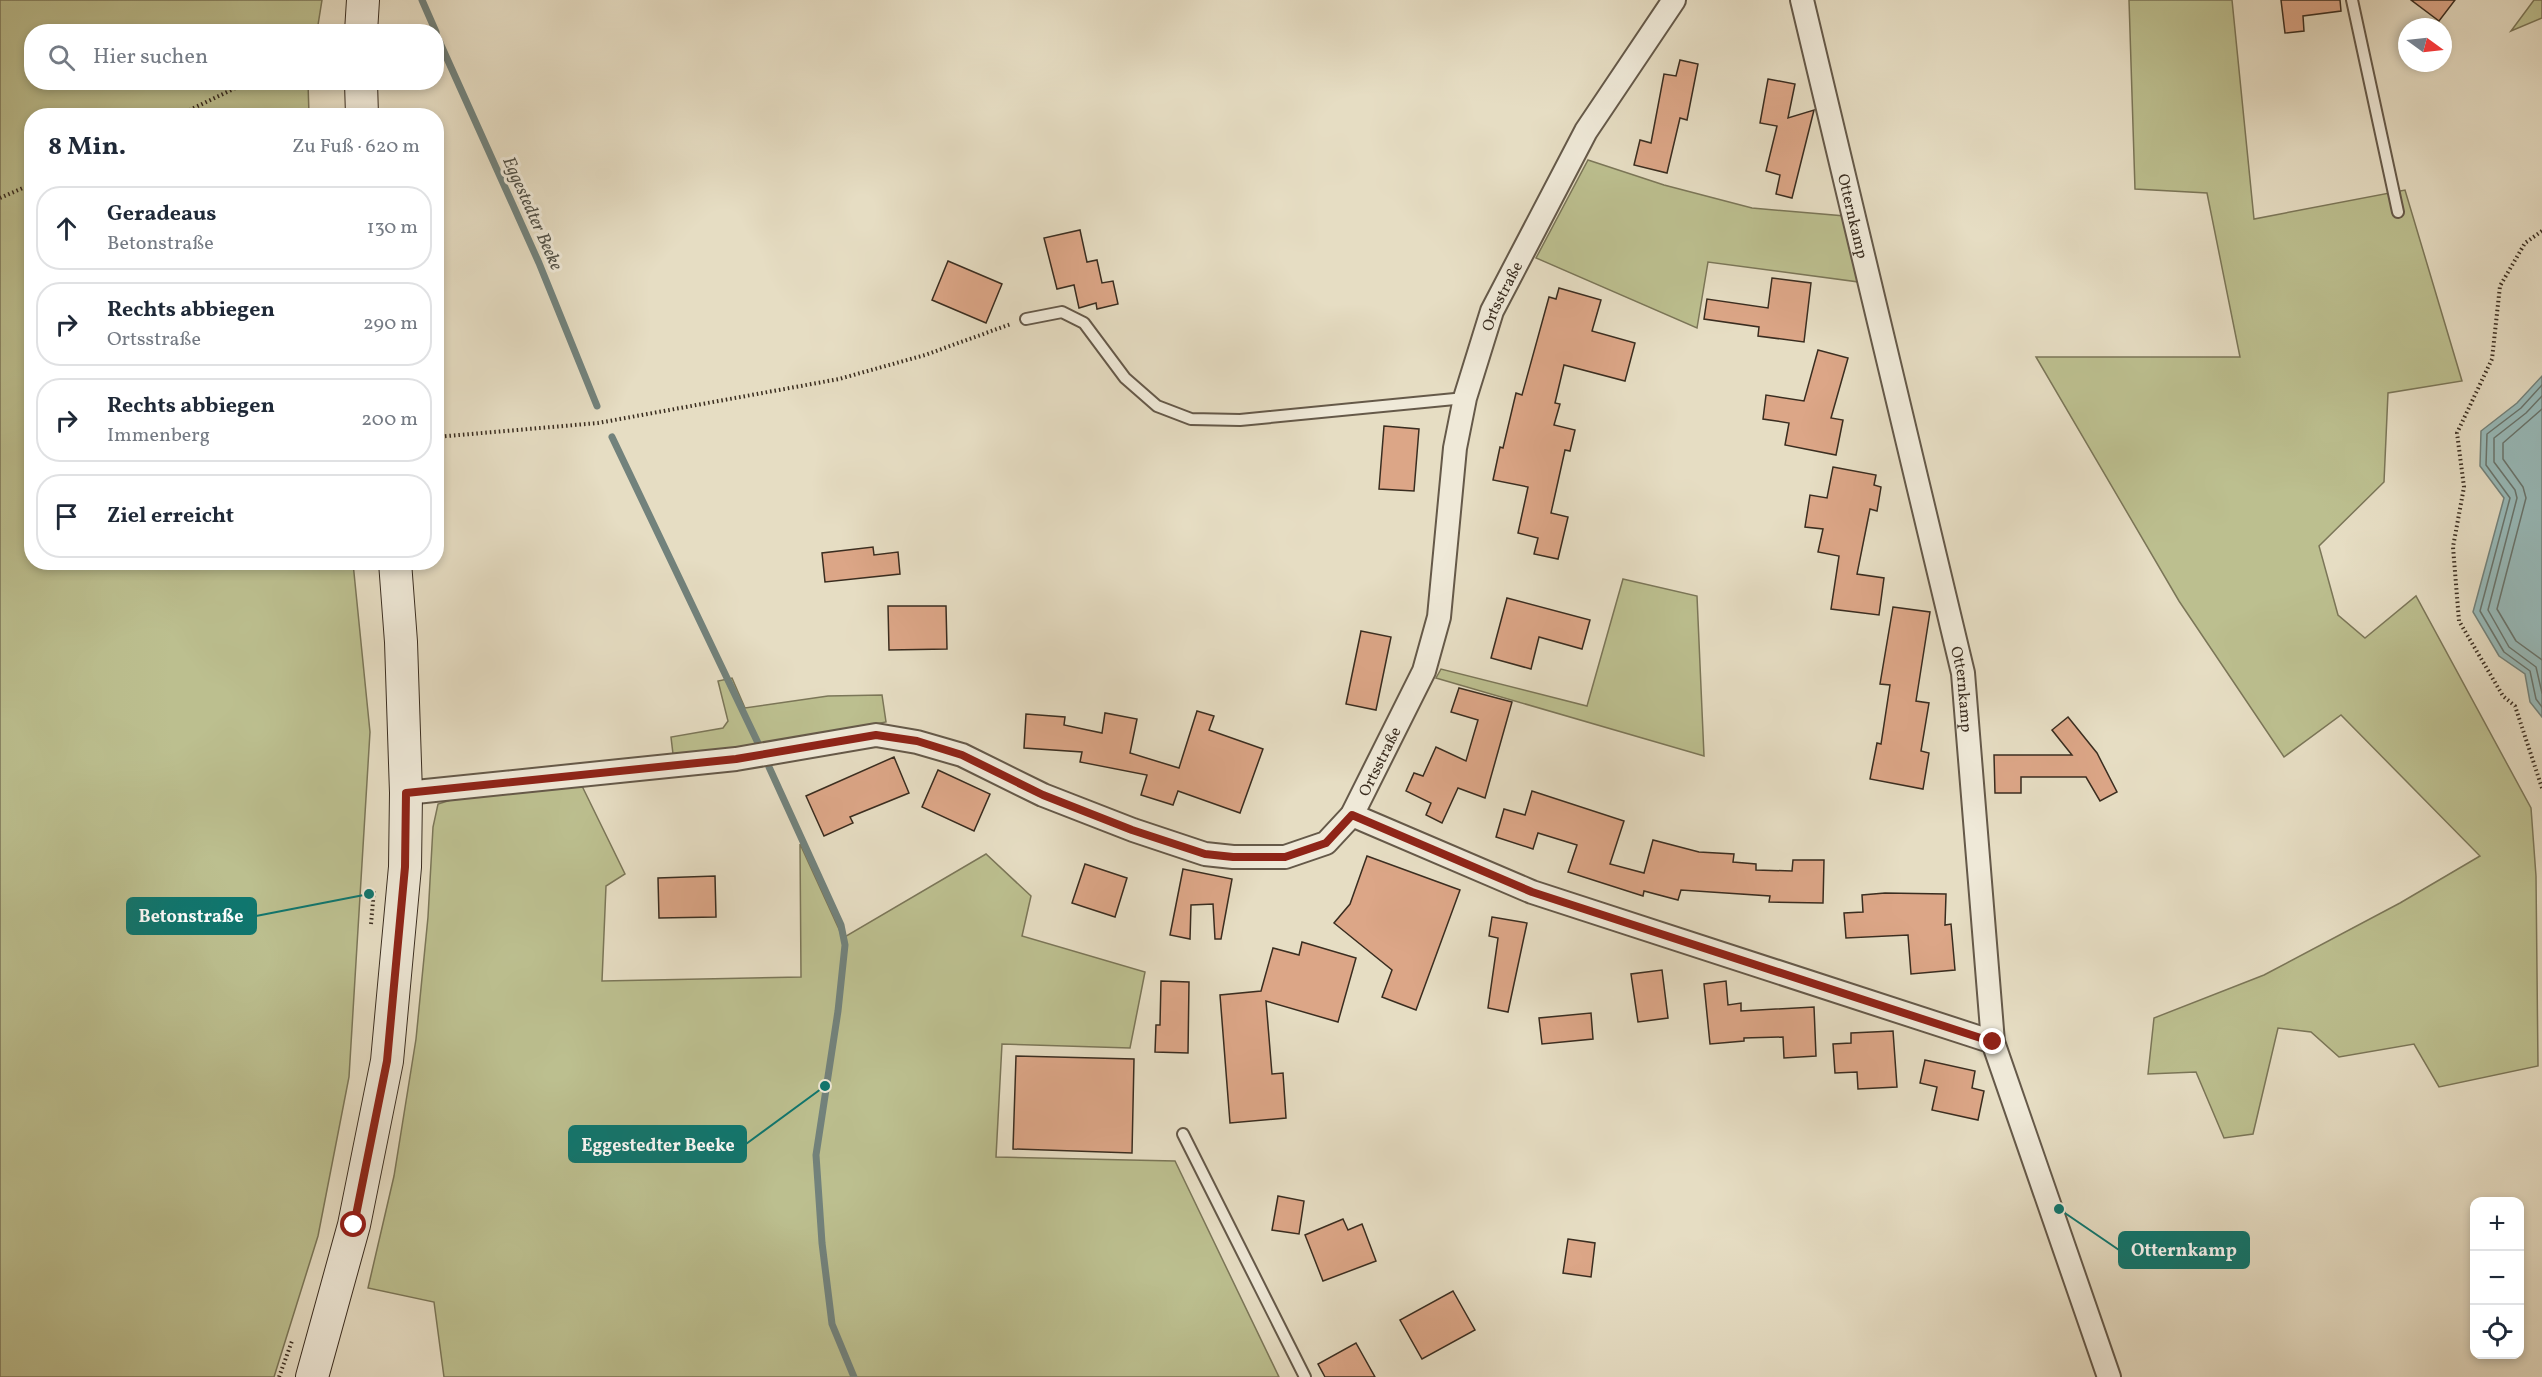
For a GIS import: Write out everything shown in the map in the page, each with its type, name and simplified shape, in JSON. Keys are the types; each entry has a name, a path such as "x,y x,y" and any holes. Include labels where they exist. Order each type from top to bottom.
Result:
{"main road":[{"path":"362,24 363,0"},
{"path":"361,90 362,108"},
{"path":"312,1377 354,1225 387,1061 405,867 406,793 401,642 396,570"}],"street":[{"name":"Ortsstraße","path":"406,793 736,759 876,735 917,741 962,755 1043,795 1132,830 1205,854 1233,857 1285,857 1326,843 1352,815 1424,671 1436,628 1455,448 1465,398 1492,310 1586,131 1674,0"},
{"name":"Otternkamp","path":"1802,0 1963,673 1993,1042 2109,1377"},
{"path":"1352,815 1532,892 1993,1042"}],"lane":[{"path":"2352,0 2398,212"},
{"path":"1026,319 1062,312 1084,323 1125,378 1157,406 1191,419 1240,420 1465,398"},
{"path":"1183,1134 1305,1377"}],"path":[{"path":"194,108 231,90"},
{"path":"0,198 24,188"},
{"path":"2542,231 2525,243 2500,286 2492,359 2457,433 2463,487 2453,547 2459,621 2504,696 2515,706 2542,788"},
{"path":"444,436 598,423 839,379 925,355 1026,319"},
{"path":"371,925 375,882"},
{"path":"279,1377 294,1334"}],"green space":[{"path":"0,0 322,0 318,24 24,24 24,90 308,90 309,108 24,108 24,570 354,570 370,732 349,1077 318,1236 274,1377 0,1377"},
{"path":"2129,0 2232,0 2254,219 2405,190 2462,381 2388,393 2384,482 2319,546 2338,615 2365,638 2416,596 2531,808 2536,876 2538,1066 2439,1087 2414,1044 2339,1057 2311,1032 2278,1028 2253,1134 2224,1138 2196,1072 2148,1074 2154,1018 2264,975 2400,903 2480,856 2341,715 2284,757 2179,601 2036,357 2240,357 2207,193 2135,189"},
{"path":"2534,0 2542,0 2542,18 2511,31"},
{"path":"1588,160 1664,185 1752,208 1845,216 1859,282 1708,262 1697,328 1536,258"},
{"path":"1623,579 1697,596 1704,756 1436,678 1441,669 1587,706"},
{"path":"732,678 745,708 828,696 882,695 886,722 747,749 673,754 671,737 723,728 728,721 718,681"},
{"path":"582,786 625,874 606,886 602,981 801,977 800,844 843,938 986,854 1031,896 1022,936 1145,972 1130,1048 1002,1044 996,1157 1175,1161 1279,1377 444,1377 434,1302 368,1288 394,1176 416,1039 428,917 433,827 438,804 454,799"}],"water":[{"path":"2542,376 2542,717 2530,702 2525,674 2499,656 2473,612 2504,498 2480,466 2481,431 2517,403"}],"building":[{"path":"2281,0 2340,0 2341,11 2303,16 2304,31 2285,33"},
{"path":"2411,0 2455,0 2441,18 2435,18"},
{"path":"1680,60 1698,64 1687,120 1680,118 1667,173 1634,165 1640,140 1651,143 1664,74 1676,76"},
{"path":"1768,79 1795,84 1788,118 1814,110 1792,198 1776,194 1780,175 1766,171 1777,126 1760,123"},
{"path":"1080,230 1087,262 1097,260 1102,283 1113,281 1118,304 1097,309 1096,303 1079,308 1074,285 1057,289 1044,238"},
{"path":"948,261 1002,284 986,323 932,300"},
{"path":"1772,278 1811,283 1804,342 1758,336 1759,327 1704,319 1707,299 1768,308"},
{"path":"1559,288 1601,300 1592,331 1635,343 1625,381 1564,365 1555,403 1560,404 1554,425 1575,430 1570,451 1565,450 1551,513 1568,517 1558,559 1534,554 1538,538 1518,533 1528,487 1493,480 1516,393 1522,395 1549,297 1556,299"},
{"path":"1818,350 1848,358 1831,418 1843,420 1836,455 1785,445 1789,423 1763,419 1766,395 1804,401"},
{"path":"1384,426 1419,429 1414,491 1379,489"},
{"path":"1833,467 1876,475 1874,485 1881,487 1877,511 1870,509 1857,574 1884,578 1879,615 1831,609 1839,556 1818,552 1823,529 1805,527 1810,495 1827,498"},
{"path":"873,547 874,555 898,552 900,574 825,582 822,553"},
{"path":"1507,598 1590,620 1582,649 1539,637 1531,669 1491,658"},
{"path":"888,606 946,606 947,649 889,650"},
{"path":"1893,607 1930,612 1916,701 1929,703 1921,751 1929,753 1923,789 1870,779 1877,743 1881,744 1890,685 1880,684"},
{"path":"1361,631 1391,637 1376,710 1346,704"},
{"path":"1459,688 1512,702 1485,798 1458,788 1442,823 1426,815 1431,803 1406,791 1414,773 1423,776 1436,747 1466,761 1478,720 1451,712"},
{"path":"1197,711 1214,716 1209,730 1263,749 1240,813 1178,791 1173,805 1141,795 1147,775 1080,762 1082,752 1024,748 1026,714 1065,717 1064,725 1102,733 1105,713 1137,719 1130,753 1179,768"},
{"path":"2068,717 2097,753 2117,792 2100,801 2086,777 2021,777 2021,793 1995,793 1994,755 2072,755 2052,730"},
{"path":"894,757 909,793 850,817 853,823 824,836 806,796"},
{"path":"938,770 990,794 974,831 922,807"},
{"path":"1532,791 1624,821 1610,864 1644,873 1653,840 1699,852 1734,854 1733,862 1756,864 1756,870 1792,871 1793,860 1824,860 1823,903 1769,902 1770,896 1681,890 1678,900 1644,891 1643,896 1568,872 1577,845 1538,833 1533,849 1496,837 1504,809 1525,815"},
{"path":"1367,856 1460,890 1416,1010 1382,997 1392,970 1334,923 1350,904"},
{"path":"1085,864 1127,878 1115,917 1072,903"},
{"path":"1183,869 1232,879 1221,939 1215,939 1213,904 1191,905 1190,939 1170,935"},
{"path":"715,876 716,917 659,918 658,878"},
{"path":"1946,894 1945,925 1951,924 1955,970 1911,974 1908,935 1846,938 1844,913 1863,912 1862,895"},
{"path":"1492,917 1527,923 1508,1012 1488,1008 1498,938 1489,936"},
{"path":"1302,942 1356,958 1338,1022 1266,1001 1272,1074 1283,1073 1286,1118 1230,1123 1220,995 1261,991 1273,948 1299,955"},
{"path":"1662,970 1668,1018 1638,1022 1631,974"},
{"path":"1161,981 1189,982 1188,1053 1155,1052 1156,1025 1160,1025"},
{"path":"1726,981 1728,1005 1741,1003 1741,1011 1814,1007 1816,1056 1784,1058 1783,1037 1744,1038 1744,1041 1710,1044 1704,984"},
{"path":"1591,1013 1593,1039 1542,1044 1539,1018"},
{"path":"1893,1031 1897,1087 1858,1089 1857,1072 1835,1073 1833,1044 1851,1043 1851,1033"},
{"path":"1016,1056 1134,1059 1132,1153 1013,1149"},
{"path":"1925,1060 1975,1071 1972,1088 1984,1091 1978,1120 1932,1110 1937,1087 1920,1083"},
{"path":"1278,1196 1304,1201 1299,1234 1272,1230"},
{"path":"1343,1219 1348,1230 1362,1224 1376,1261 1323,1281 1305,1235"},
{"path":"1568,1239 1595,1243 1591,1277 1563,1273"},
{"path":"1453,1291 1475,1330 1422,1359 1400,1320"},
{"path":"1356,1343 1375,1377 1325,1377 1318,1364"}],"waterway":[{"name":"Eggestedter Beeke","path":"422,0 432,24"},
{"name":"Eggestedter Beeke","path":"444,52 539,263 597,406"},
{"name":"Eggestedter Beeke","path":"612,437 758,743"},
{"name":"Eggestedter Beeke","path":"769,767 841,925 845,945 838,1011 816,1155 822,1243 832,1324 854,1377"}],"place":[{"name":"Betonstraße","path":"369,894"},
{"name":"Eggestedter Beeke","path":"825,1086"},
{"name":"Otternkamp","path":"2059,1209"}],"route":[{"path":"354,1225 387,1061 405,867 406,793 736,759 876,735 917,741 962,755 1043,795 1132,830 1205,854 1233,857 1285,857 1326,843 1352,815 1532,892 1993,1042"}]}
